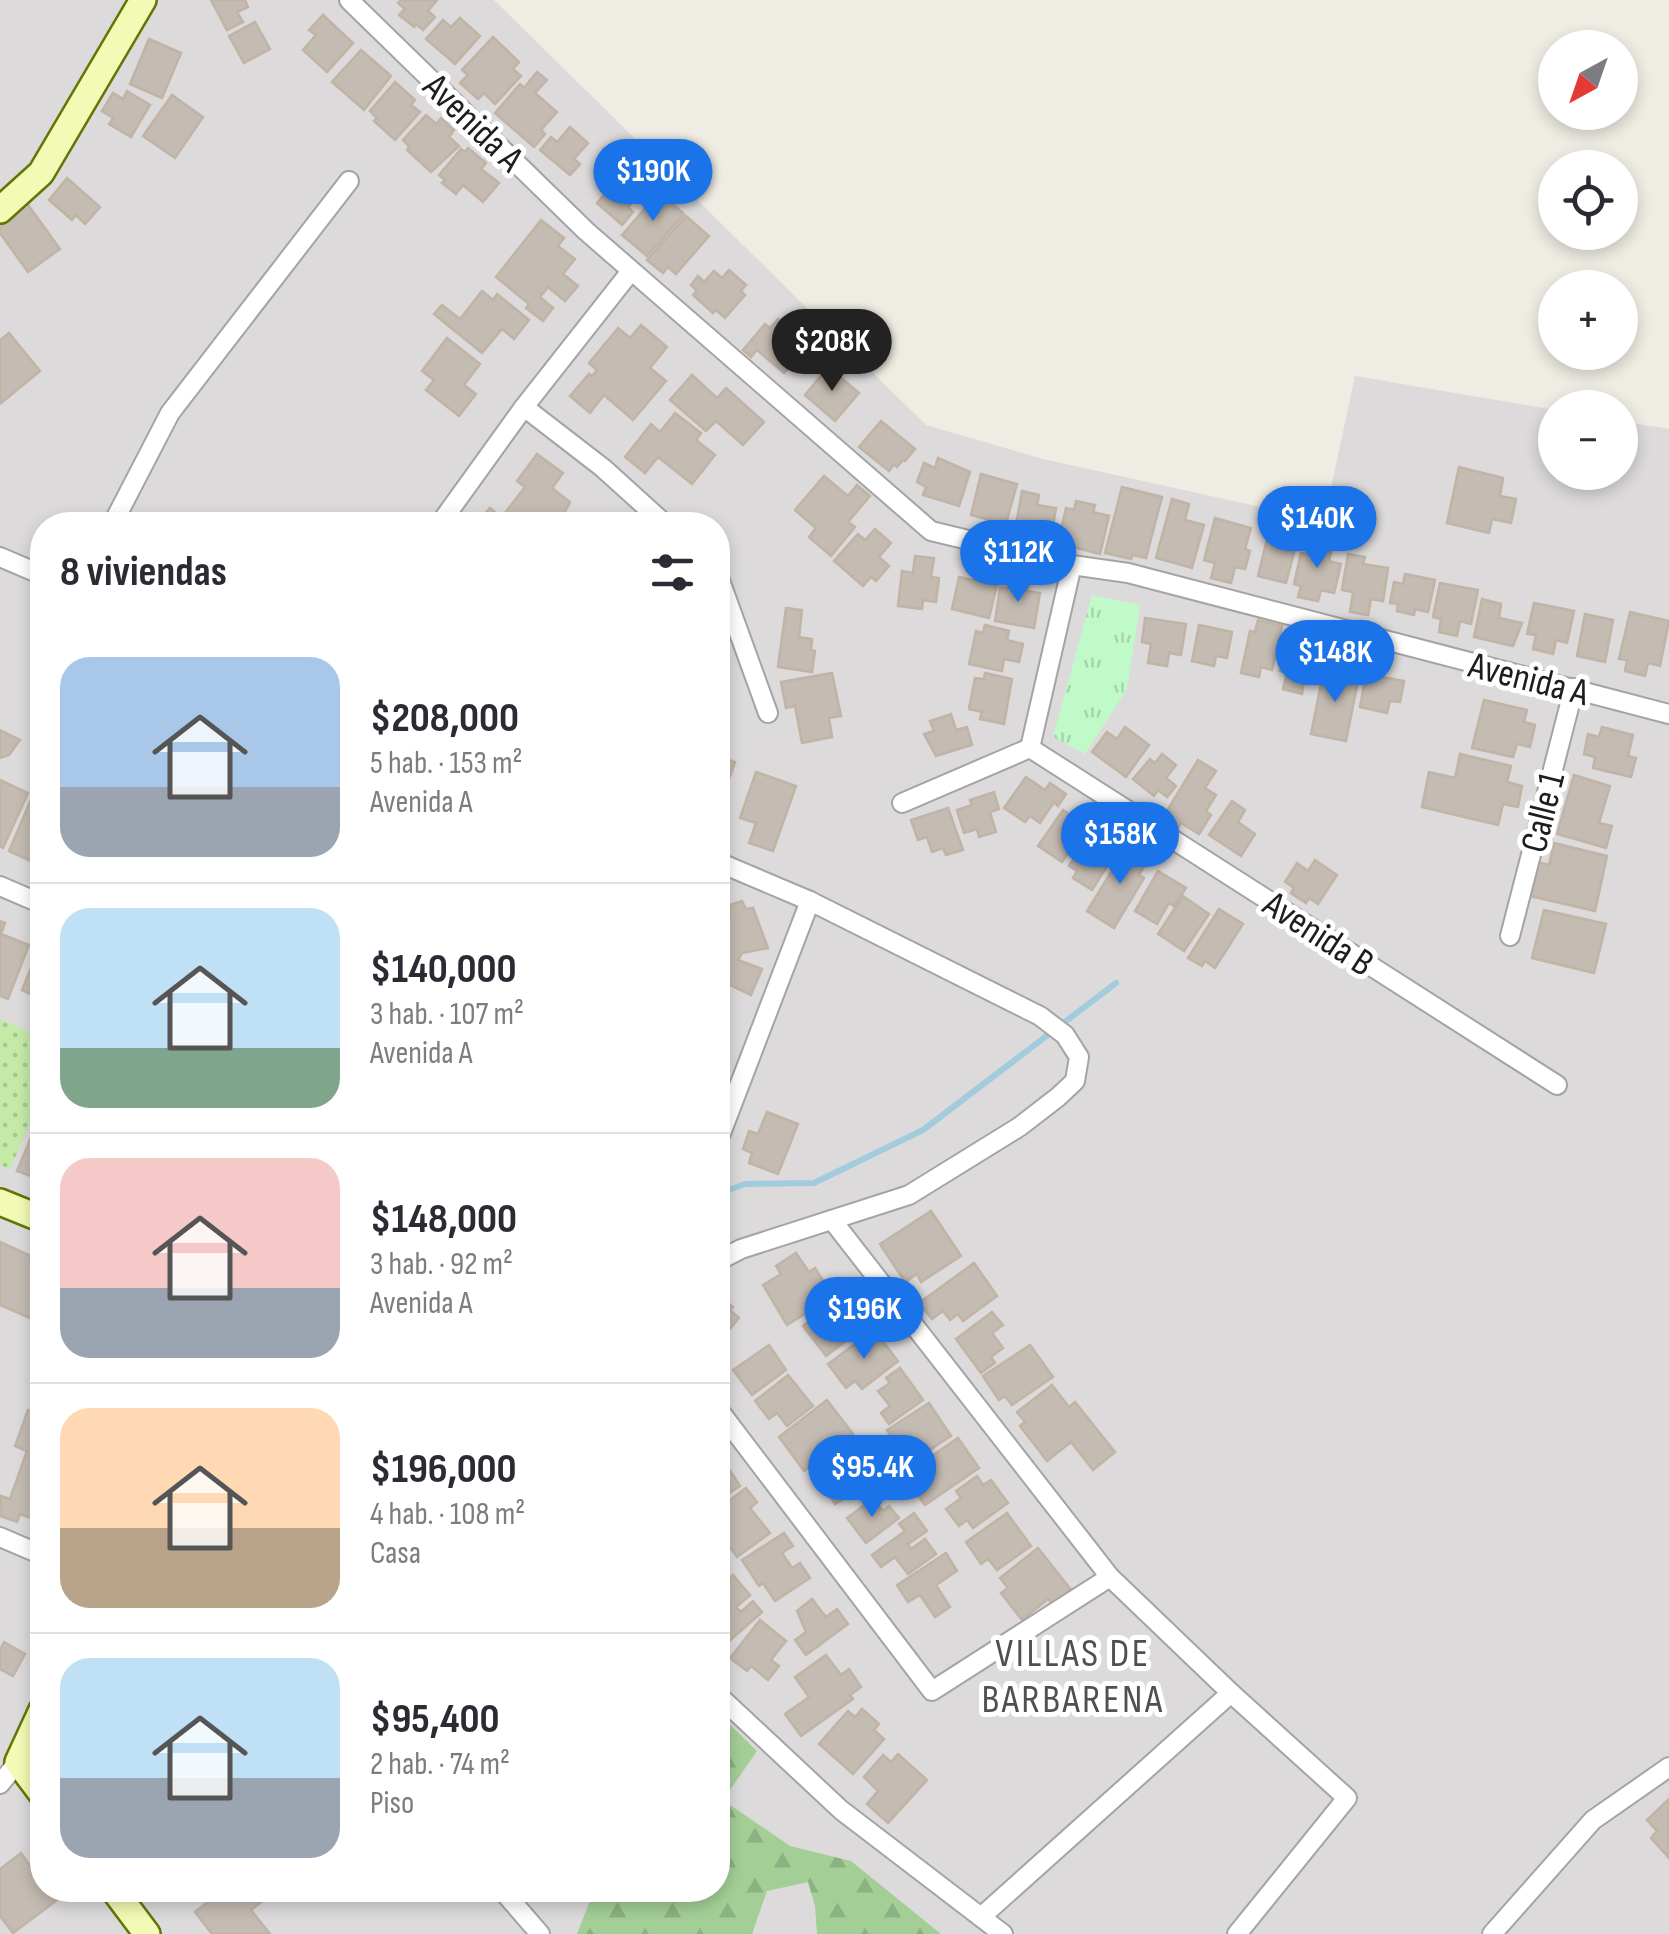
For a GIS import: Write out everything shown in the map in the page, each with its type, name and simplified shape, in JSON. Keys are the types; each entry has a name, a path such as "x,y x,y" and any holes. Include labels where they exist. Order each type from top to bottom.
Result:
{"main road":[{"path":"0,210 41,173 143,0"},
{"path":"0,1202 30,1214"},
{"path":"30,1736 18,1762 30,1778"},
{"path":"123,1902 148,1934"}],"street":[{"name":"Avenida A","path":"349,0 586,231 931,531 1072,565 1128,573 1669,714"},
{"path":"119,512 170,413 348,181"},
{"path":"448,512 524,407 631,271"},
{"path":"524,407 603,468 652,512"},
{"path":"0,557 30,571"},
{"path":"902,803 1030,748 1072,565"},
{"path":"730,608 768,713"},
{"name":"Calle 1","path":"1510,936 1574,688"},
{"name":"Avenida B","path":"1030,748 1557,1085"},
{"path":"730,867 810,901 1040,1016 1065,1035 1079,1058 1075,1081 1019,1128 908,1195 730,1255"},
{"path":"0,886 30,899"},
{"path":"730,1110 810,901"},
{"path":"832,1220 1110,1577 1347,1798 1237,1934"},
{"path":"730,1425 932,1691 1110,1577"},
{"path":"0,1537 30,1550"},
{"path":"980,1917 1231,1693"},
{"path":"730,1706 842,1810 1003,1934"},
{"path":"0,1784 18,1762 30,1756"},
{"path":"1492,1934 1593,1820 1669,1767"},
{"path":"512,1902 540,1934"}],"shaded area":[{"path":"0,0 494,0 926,425 1043,459 1324,521 1355,376 1538,407 1538,490 1638,490 1638,424 1669,429 1669,1934 0,1934"}],"green space":[{"path":"1092,595 1140,605 1127,689 1085,754 1053,737"},
{"path":"0,1019 30,1033 30,1123 10,1169 0,1165"},
{"path":"730,1725 757,1751 730,1790"},
{"path":"730,1805 790,1846 851,1861 941,1934 817,1934 808,1882 767,1891 752,1934 577,1934 589,1902 730,1902"}],"building":[{"path":"211,0 245,0 248,7 237,12 243,22 227,30"},
{"path":"437,0 428,11 435,17 423,30 416,24 414,27 399,15 405,9 398,3"},
{"path":"323,15 353,43 327,72 303,50 316,35 309,30"},
{"path":"460,18 480,36 455,64 426,39 443,20 451,27"},
{"path":"255,22 270,49 244,63 229,36"},
{"path":"493,37 519,62 513,69 521,76 495,104 484,93 478,99 460,83 468,75 462,70"},
{"path":"149,39 181,53 162,98 130,84"},
{"path":"361,50 391,76 364,110 332,82"},
{"path":"537,72 547,80 535,93 557,112 541,130 545,134 534,147 495,113 520,84 524,88"},
{"path":"395,82 415,100 411,105 420,112 395,140 374,121 377,118 370,111"},
{"path":"127,91 150,105 131,137 109,124 113,118 102,111 113,93 123,99"},
{"path":"172,95 203,117 175,158 143,136"},
{"path":"426,115 436,124 441,118 454,130 449,137 459,146 431,172 407,150 409,146 403,140"},
{"path":"570,127 588,143 574,159 580,164 570,175 540,150 551,137 557,142"},
{"path":"468,148 486,163 481,169 499,183 483,202 463,185 456,194 442,183 445,180 439,175 461,149 465,152"},
{"path":"67,178 100,207 85,224 76,215 72,220 49,200"},
{"path":"629,179 642,191 628,207 633,212 622,225 597,203 614,183 619,189"},
{"path":"659,192 684,214 647,256 622,235"},
{"path":"26,202 60,249 28,272 0,233 0,221"},
{"path":"686,216 709,236 676,274 668,267 663,273 647,260"},
{"path":"541,220 564,238 558,246 575,259 563,274 578,286 565,301 548,287 540,297 553,308 543,321 496,277"},
{"path":"729,270 746,285 741,291 745,295 725,318 693,295 697,291 691,285 698,276 704,282 714,271 722,278"},
{"path":"482,291 493,300 497,294 529,320 514,339 502,329 482,353 434,314 442,305 460,319"},
{"path":"778,319 801,339 793,349 799,355 784,373 757,350 751,357 743,350 765,324 770,328"},
{"path":"641,325 667,347 650,368 666,381 633,420 604,395 590,413 570,396 597,370 589,363 618,328 630,338"},
{"path":"9,333 40,371 0,404 0,340"},
{"path":"447,338 480,364 464,385 476,394 459,416 426,390 434,380 422,371"},
{"path":"828,367 859,393 835,421 805,395"},
{"path":"692,375 717,398 726,388 764,422 743,445 716,421 706,431 670,400"},
{"path":"675,413 701,433 696,440 715,455 692,484 658,457 645,473 625,457 651,424 660,432"},
{"path":"881,421 915,449 889,471 859,447"},
{"path":"537,454 563,473 552,488 570,502 565,512 506,512 525,487 517,481"},
{"path":"938,458 970,472 959,506 923,495 926,487 917,482 924,463 935,468"},
{"path":"1459,467 1503,478 1500,496 1516,499 1511,523 1492,519 1489,533 1447,523"},
{"path":"981,474 1017,484 1006,524 971,515"},
{"path":"824,476 848,496 857,485 870,496 848,522 855,527 831,556 809,537 816,528 795,510"},
{"path":"1122,487 1162,497 1146,558 1105,553"},
{"path":"1022,491 1039,495 1037,505 1056,508 1051,537 1015,531"},
{"path":"1172,499 1189,504 1185,520 1204,525 1192,568 1156,558"},
{"path":"1076,501 1095,505 1093,512 1109,516 1100,554 1058,543 1066,508 1074,510"},
{"path":"1215,518 1251,528 1245,569 1235,567 1231,583 1211,578 1215,563 1204,560"},
{"path":"1270,527 1299,534 1286,583 1258,576"},
{"path":"875,529 891,543 879,557 889,566 876,581 871,577 863,586 834,561 858,534 865,540"},
{"path":"1309,539 1333,544 1329,561 1341,564 1334,593 1321,590 1318,601 1298,597 1301,586 1294,584 1301,553 1306,554"},
{"path":"1348,554 1365,557 1363,564 1388,568 1383,601 1371,599 1368,615 1350,612 1353,592 1342,590"},
{"path":"915,556 934,558 931,577 939,578 936,602 923,600 922,609 898,606 902,571 913,573"},
{"path":"1405,574 1435,580 1428,612 1415,609 1414,615 1397,611 1398,604 1390,603 1394,582 1403,584"},
{"path":"959,577 997,585 989,618 952,609"},
{"path":"1013,580 1028,583 1027,591 1040,593 1034,628 995,621 1000,587 1012,589"},
{"path":"1440,583 1478,590 1471,624 1460,621 1457,636 1439,632 1441,619 1433,617"},
{"path":"1482,599 1501,604 1499,618 1522,623 1513,646 1474,637"},
{"path":"1534,603 1574,611 1567,643 1556,640 1553,654 1533,649 1536,635 1527,634"},
{"path":"786,608 802,610 799,637 812,639 812,672 778,667"},
{"path":"1630,612 1669,621 1660,666 1648,663 1645,676 1625,671 1627,660 1619,659"},
{"path":"1585,614 1613,620 1605,662 1577,656"},
{"path":"1145,618 1186,624 1181,655 1169,653 1167,666 1148,663 1151,644 1142,642"},
{"path":"1258,620 1282,626 1272,670 1261,667 1259,677 1241,673 1250,631 1255,632"},
{"path":"985,625 1009,631 1007,640 1023,644 1019,662 1004,659 1002,671 969,664 976,631 983,633"},
{"path":"1199,625 1232,632 1227,658 1216,656 1214,666 1192,661"},
{"path":"1283,657 1318,664 1314,684 1304,681 1302,694 1283,689 1287,673 1280,671"},
{"path":"1324,669 1359,676 1346,741 1311,734"},
{"path":"832,673 841,716 829,718 832,737 802,743 795,706 786,708 781,682"},
{"path":"985,673 1012,679 1004,724 980,719 982,712 969,709 975,678 984,679"},
{"path":"1366,674 1404,681 1400,702 1390,701 1387,713 1360,707"},
{"path":"1484,700 1527,710 1524,722 1535,725 1530,747 1517,744 1513,757 1472,748"},
{"path":"951,714 956,730 967,727 972,745 936,756 924,734 934,731 930,721"},
{"path":"1125,727 1149,745 1126,777 1092,752 1107,732 1117,739"},
{"path":"1602,727 1633,735 1628,756 1636,758 1631,777 1593,768 1595,757 1584,754 1588,734 1599,737"},
{"path":"0,730 20,740 9,755 0,758"},
{"path":"1162,754 1176,765 1166,778 1176,786 1167,797 1158,790 1154,796 1133,779 1150,759 1155,763"},
{"path":"1460,754 1511,766 1507,782 1522,786 1518,807 1503,804 1498,825 1422,807 1429,772 1455,778"},
{"path":"1198,760 1216,771 1205,788 1216,795 1206,811 1211,815 1199,834 1181,823 1177,829 1162,819"},
{"path":"756,772 796,786 773,851 749,843 756,823 740,818"},
{"path":"1574,775 1610,786 1599,823 1612,826 1606,848 1557,834"},
{"path":"1026,777 1045,790 1050,783 1066,794 1058,806 1054,802 1040,823 1030,816 1025,822 1004,808"},
{"path":"0,780 28,793 3,848 0,846"},
{"path":"994,792 999,809 990,812 996,832 979,837 977,829 964,833 957,810 972,805 970,800"},
{"path":"1232,801 1245,810 1238,822 1255,834 1241,856 1209,835"},
{"path":"30,802 30,861 9,851"},
{"path":"948,808 963,850 946,855 943,848 932,852 927,837 918,840 911,820"},
{"path":"1063,810 1087,826 1062,862 1038,846"},
{"path":"1091,834 1108,845 1102,854 1111,860 1092,890 1073,878 1077,871 1069,866"},
{"path":"1129,843 1150,857 1139,875 1144,878 1114,928 1087,911"},
{"path":"1554,843 1607,856 1595,911 1530,896 1538,862 1549,865"},
{"path":"1315,860 1337,875 1318,904 1309,898 1306,903 1291,893 1294,888 1285,882 1297,863 1308,871"},
{"path":"1158,871 1186,888 1174,906 1169,903 1157,924 1135,911"},
{"path":"1183,896 1209,914 1184,951 1158,934"},
{"path":"742,901 746,909 753,908 768,948 742,953 738,960 762,969 751,995 730,985 730,905"},
{"path":"1219,909 1243,924 1215,968 1205,961 1202,966 1188,958"},
{"path":"1544,910 1606,924 1594,973 1532,958"},
{"path":"0,921 5,923 1,934 29,945 8,999 0,996"},
{"path":"30,970 30,994 22,990"},
{"path":"767,1112 798,1124 778,1174 749,1163 752,1153 743,1149 749,1131 758,1134"},
{"path":"30,1140 30,1176 17,1171"},
{"path":"931,1211 961,1256 921,1282 917,1274 905,1282 880,1244"},
{"path":"0,1242 30,1256 30,1318 0,1305"},
{"path":"796,1253 809,1272 815,1268 833,1296 787,1325 763,1285 781,1274 776,1266"},
{"path":"974,1263 997,1296 963,1321 958,1314 950,1320 943,1311 932,1319 919,1303"},
{"path":"848,1292 864,1313 860,1316 867,1325 826,1356 803,1326"},
{"path":"730,1310 739,1318 730,1329"},
{"path":"992,1312 1003,1325 992,1333 1003,1348 991,1357 995,1363 981,1373 956,1339"},
{"path":"874,1330 898,1361 862,1389 855,1381 846,1388 828,1364"},
{"path":"769,1345 786,1370 752,1395 733,1370"},
{"path":"1030,1345 1053,1377 1012,1405 1005,1396 999,1400 983,1376"},
{"path":"900,1368 923,1400 889,1424 881,1413 890,1406 878,1391 890,1383 886,1378"},
{"path":"788,1375 813,1406 787,1426 777,1413 769,1419 755,1401"},
{"path":"1052,1385 1069,1407 1075,1402 1115,1452 1093,1470 1071,1442 1047,1461 1020,1426 1025,1422 1017,1412"},
{"path":"827,1400 853,1434 804,1471 779,1437"},
{"path":"929,1403 951,1436 913,1461 887,1430"},
{"path":"28,1410 30,1518 20,1514 17,1522 0,1516 1,1496 10,1499 27,1451 15,1446"},
{"path":"958,1438 979,1468 925,1505 904,1475"},
{"path":"849,1445 876,1479 835,1504 812,1468"},
{"path":"730,1471 740,1486 730,1493"},
{"path":"977,1476 983,1485 991,1480 1008,1503 973,1528 967,1520 959,1526 946,1509 961,1498 956,1491"},
{"path":"746,1488 757,1502 750,1508 770,1533 737,1557 730,1549 730,1500"},
{"path":"873,1499 883,1511 889,1506 899,1518 866,1543 847,1518"},
{"path":"914,1513 927,1531 908,1544 911,1549 925,1539 936,1554 908,1574 895,1557 881,1567 872,1555 905,1531 899,1524"},
{"path":"1007,1513 1031,1546 997,1570 988,1559 981,1564 966,1542"},
{"path":"784,1533 793,1546 782,1553 792,1568 800,1563 810,1578 775,1601 763,1583 759,1586 742,1560"},
{"path":"1038,1548 1072,1591 1054,1605 1048,1599 1022,1620 1001,1593 1008,1588 1000,1578"},
{"path":"946,1553 957,1571 936,1585 950,1607 935,1617 920,1595 908,1602 897,1585"},
{"path":"733,1575 750,1595 736,1607 741,1612 753,1601 762,1612 730,1640"},
{"path":"812,1599 826,1617 837,1609 848,1624 806,1655 795,1640 806,1632 797,1611"},
{"path":"760,1620 786,1641 771,1660 779,1666 768,1680 751,1666 747,1671 730,1658"},
{"path":"4,1642 25,1654 13,1676 0,1669"},
{"path":"826,1655 841,1675 849,1669 861,1687 850,1695 853,1699 801,1736 785,1714 809,1697 795,1677"},
{"path":"862,1709 879,1724 874,1730 884,1739 853,1774 819,1744 848,1711 855,1717"},
{"path":"898,1754 927,1780 888,1823 867,1804 878,1791 864,1777 883,1755 891,1762"},
{"path":"1669,1799 1669,1858 1651,1838 1657,1831 1647,1820"},
{"path":"21,1853 30,1865 30,1902 54,1902 13,1933 0,1916 0,1869"},
{"path":"208,1902 261,1902 251,1910 270,1934 212,1934 195,1912"}],"waterway":[{"path":"730,1190 745,1184 814,1183 923,1130 1116,983"}],"district":[{"name":"VILLAS DE BARBARENA","path":"1073,1675"}]}
